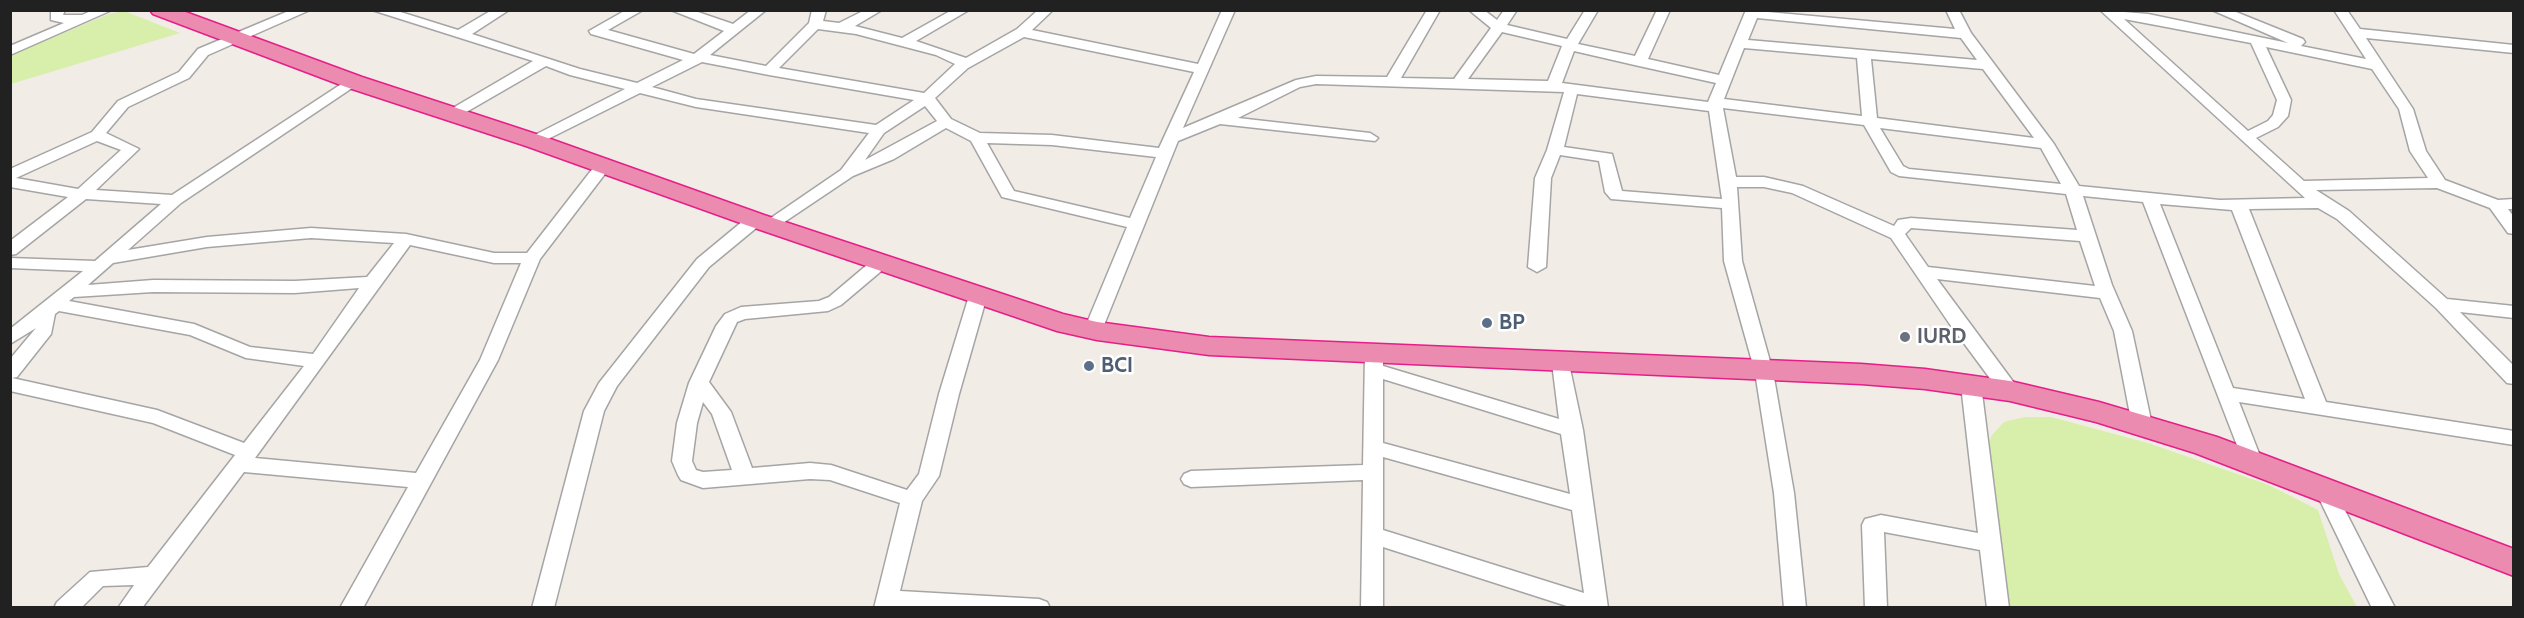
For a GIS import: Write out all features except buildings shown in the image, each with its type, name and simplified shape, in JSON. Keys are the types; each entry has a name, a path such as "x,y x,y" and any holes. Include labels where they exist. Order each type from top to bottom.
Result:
{"highway":[{"path":"160,10 354,82 534,141 763,223 1048,320 1094,330 1209,346 1374,362 1561,363 1893,376 2010,391 2142,425 2252,461 2514,563"}],"street":[{"path":"58,10 56,17 64,21 88,18"},
{"path":"10,51 106,10"},
{"path":"10,175 97,135 123,105 184,75 203,52 304,10"},
{"path":"378,10 545,60 575,72 704,104 879,130"},
{"path":"459,35 503,10"},
{"path":"637,10 596,32 698,58 927,98 946,122 977,138 1053,140 1165,153"},
{"path":"677,10 736,30"},
{"path":"534,141 698,58 760,10"},
{"path":"842,27 876,10"},
{"path":"904,42 963,10"},
{"path":"847,173 879,130 927,98 963,65 1022,32 1047,10"},
{"path":"1094,330 1165,153 1229,10"},
{"path":"1393,80 1434,10"},
{"path":"1475,10 1498,27 1639,62 1724,80"},
{"path":"1460,82 1511,10"},
{"path":"1554,86 1570,45 1592,10"},
{"path":"1639,62 1664,10"},
{"path":"1952,10 1965,34 2046,144 2073,190 2107,293 2123,331 2142,425"},
{"path":"2218,10 2240,14 2327,55"},
{"path":"2340,10 2406,109 2418,151 2439,183"},
{"path":"1795,608 1784,493 1764,372 1736,274 1729,182 1715,104 1752,12 1965,34"},
{"path":"2108,12 2148,18 2379,66"},
{"path":"2108,12 2300,186 2321,203 2343,215 2442,304 2514,378"},
{"path":"769,71 817,17 842,27 952,55 963,65"},
{"path":"1022,32 1202,69"},
{"path":"2355,33 2514,49"},
{"path":"2247,136 2273,124 2280,116 2284,100 2257,42"},
{"path":"1739,43 1989,65"},
{"path":"1864,54 1870,123 1897,169 1905,173 2239,206 2321,203"},
{"path":"451,115 545,60"},
{"path":"1172,138 1221,120 1305,81 1393,80 1554,86 2046,144"},
{"path":"10,338 56,303 175,200 354,82"},
{"path":"1537,267 1543,178 1555,150 1568,100 1574,88"},
{"path":"1221,120 1370,138"},
{"path":"543,608 594,411 609,383 703,263 763,223 847,173 888,156 946,122"},
{"path":"10,250 82,194 131,149 97,135"},
{"path":"977,138 1008,194 1136,224"},
{"path":"1555,150 1606,157 1613,192 1617,196 1730,204"},
{"path":"351,608 489,360 532,258 603,166"},
{"path":"10,182 82,194 175,200"},
{"path":"1729,182 1764,182 1797,189 1897,234 1962,328 2010,391"},
{"path":"2300,186 2439,183 2496,206 2514,204"},
{"path":"2150,198 2252,461"},
{"path":"2239,206 2318,406"},
{"path":"2496,206 2514,229"},
{"path":"1897,234 1904,224 1911,223 2088,236"},
{"path":"10,262 101,263 187,245 289,234 342,233 406,239 494,258 532,258"},
{"path":"129,608 318,361 372,282 406,239"},
{"path":"880,263 835,301 822,308 741,313 731,318 724,326 699,383 687,423 682,461 688,475 703,480 810,471 831,473 912,499"},
{"path":"1923,272 2107,293"},
{"path":"56,303 153,286 295,287 372,282"},
{"path":"978,296 949,394 929,476 912,499 886,603 1039,608"},
{"path":"56,303 194,330 246,352 318,361"},
{"path":"10,372 45,330 56,303"},
{"path":"2442,304 2514,312"},
{"path":"1372,608 1374,362 1573,430"},
{"path":"1373,535 1597,607 1573,430 1561,363"},
{"path":"699,383 721,412 745,476"},
{"path":"10,384 157,417 244,458 420,481"},
{"path":"1971,385 1998,608"},
{"path":"2225,393 2514,438"},
{"path":"1373,447 1582,505"},
{"path":"1191,479 1373,472"},
{"path":"2325,490 2384,608"},
{"path":"1876,608 1873,525 1881,524 1990,544"},
{"path":"65,608 98,578 153,575"}],"green space":[{"path":"124,11 180,33 11,84 11,55 109,14"},
{"path":"2025,417 2051,417 2148,443 2269,485 2318,510 2339,574 2357,607 2004,607 1986,463 1991,436 2004,422"}],"place":[{"name":"BP","path":"1487,323"},
{"name":"IURD","path":"1905,337"},
{"name":"BCI","path":"1089,366"}]}
